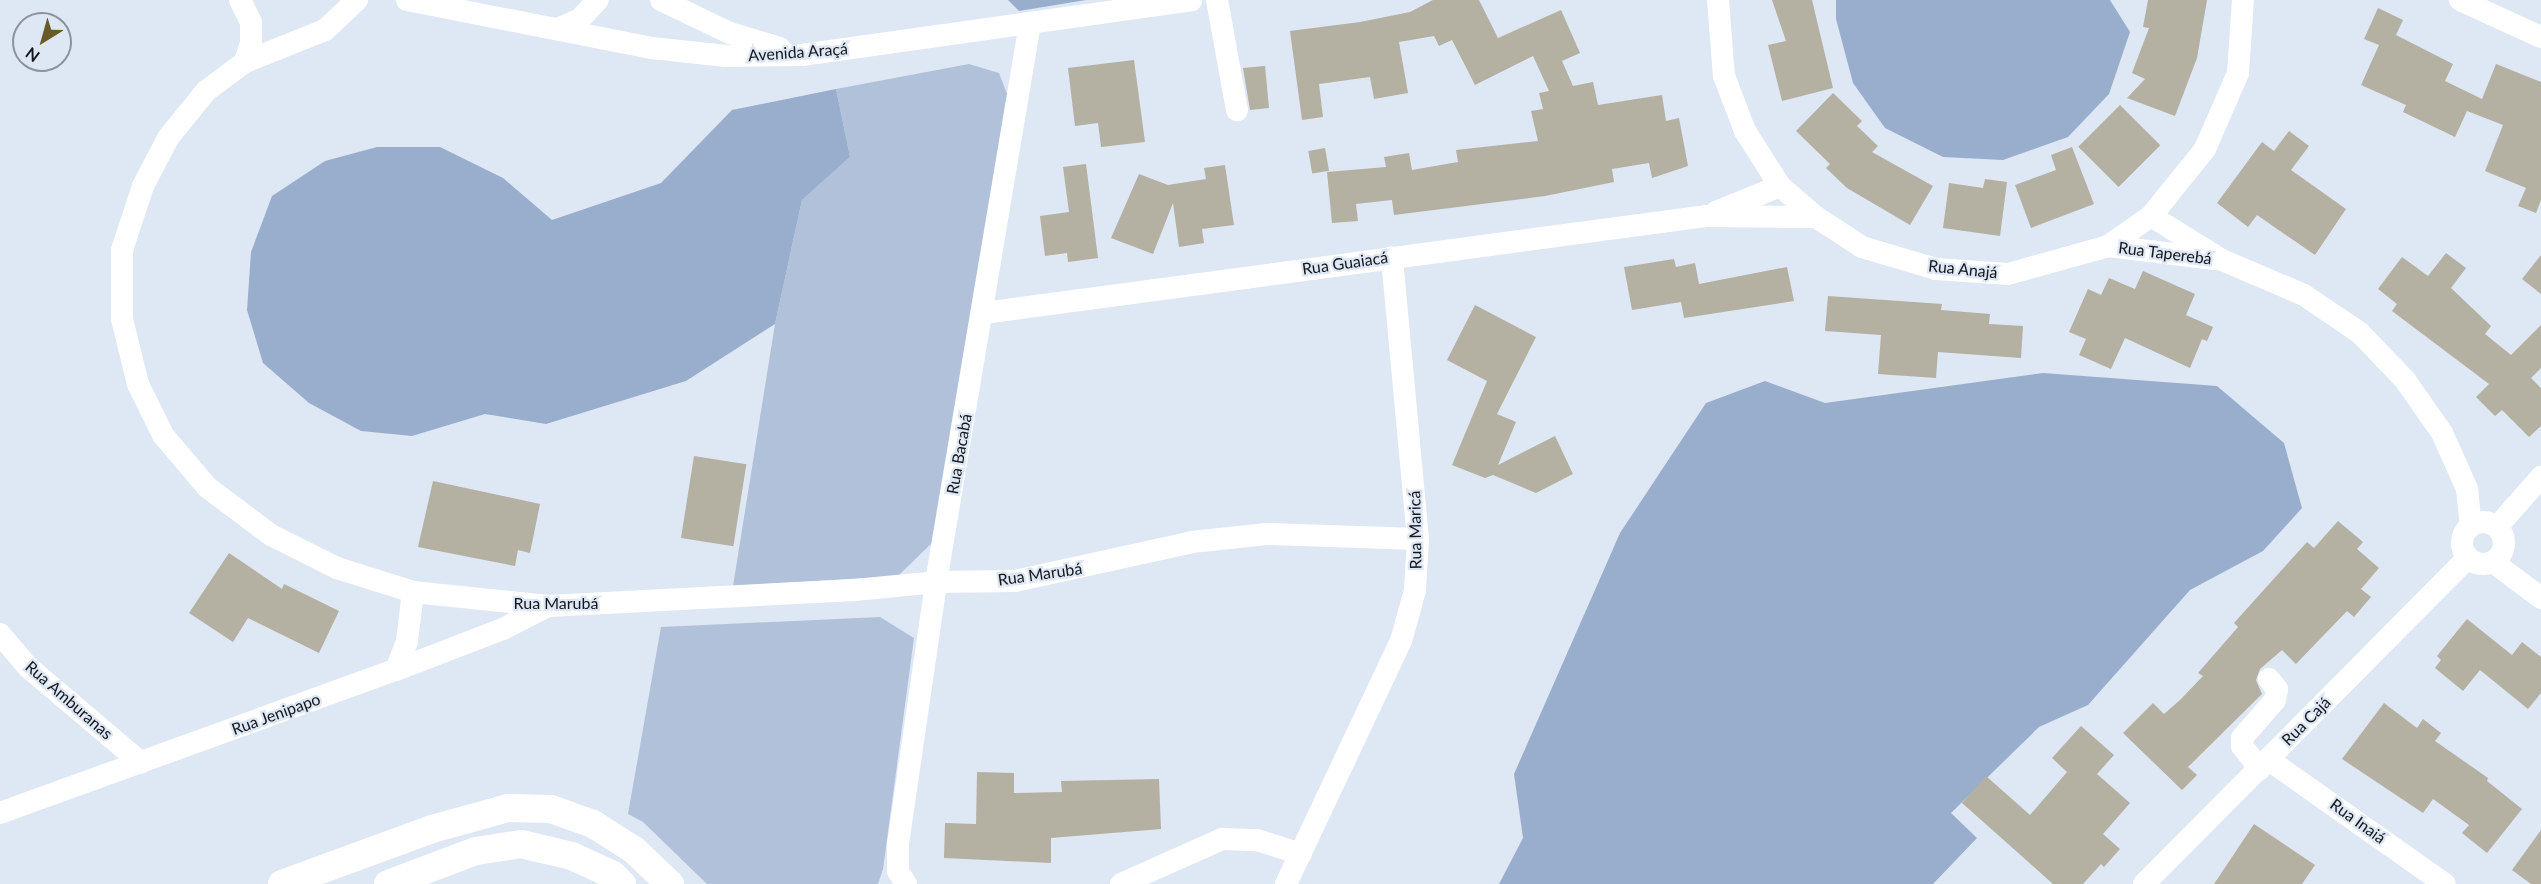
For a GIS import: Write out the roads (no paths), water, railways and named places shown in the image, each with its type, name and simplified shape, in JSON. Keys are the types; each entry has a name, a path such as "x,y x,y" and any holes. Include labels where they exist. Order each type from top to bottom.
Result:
{"main road":[{"path":"282,884 432,829 508,808 551,809 593,824 634,850 670,884"},
{"path":"388,884 476,851 521,844 572,856 613,875 622,884"}],"street":[{"path":"240,0 251,23 251,43 245,62"},
{"name":"Rua Marubá","path":"357,0 325,30 245,62 206,91 168,138 143,186 122,250 122,319 138,384 163,435 207,487 271,535 337,568 413,592 548,606 855,590 936,582 1015,581 1192,542 1267,534 1418,539"},
{"name":"Avenida Araçá","path":"407,0 663,49 727,56 802,55 1191,0"},
{"path":"560,28 580,19 598,0"},
{"path":"661,0 730,33 802,55"},
{"path":"1216,0 1237,110"},
{"name":"Rua Anajá","path":"1718,0 1724,76 1745,131 1780,186 1816,217 1862,247 1936,269 2007,274 2108,246 2151,216 2205,149 2238,73 2243,0"},
{"path":"2460,0 2541,37"},
{"name":"Rua Bacabá","path":"906,884 898,871 898,844 936,582 984,313 1030,23"},
{"name":"Rua Guaiacá","path":"1706,216 1780,186"},
{"name":"Rua Guaiacá","path":"984,313 1706,216 1816,217"},
{"name":"Rua Taperebá","path":"2151,216 2222,260 2304,295 2360,333 2405,380 2442,433 2467,489 2471,525"},
{"name":"Rua Taperebá","path":"2108,246 2222,260"},
{"name":"Rua Maricá","path":"1286,884 1401,641 1415,590 1418,539 1392,257"},
{"path":"2497,527 2541,477"},
{"path":"2493,562 2505,545 2497,527 2485,521 2471,525 2462,544 2468,558 2480,564 2493,562 2541,597"},
{"name":"Rua Cajá","path":"2144,884 2468,558"},
{"path":"396,670 407,641 413,592"},
{"name":"Rua Jenipapo","path":"0,813 396,670 503,629 548,606"},
{"name":"Rua Amburanas","path":"0,634 28,667 141,763"},
{"name":"Rua Inaiá","path":"2269,679 2277,688 2275,700 2242,738 2242,746 2269,759 2445,884"},
{"path":"1120,884 1222,839 1257,840 1301,854"}]}
